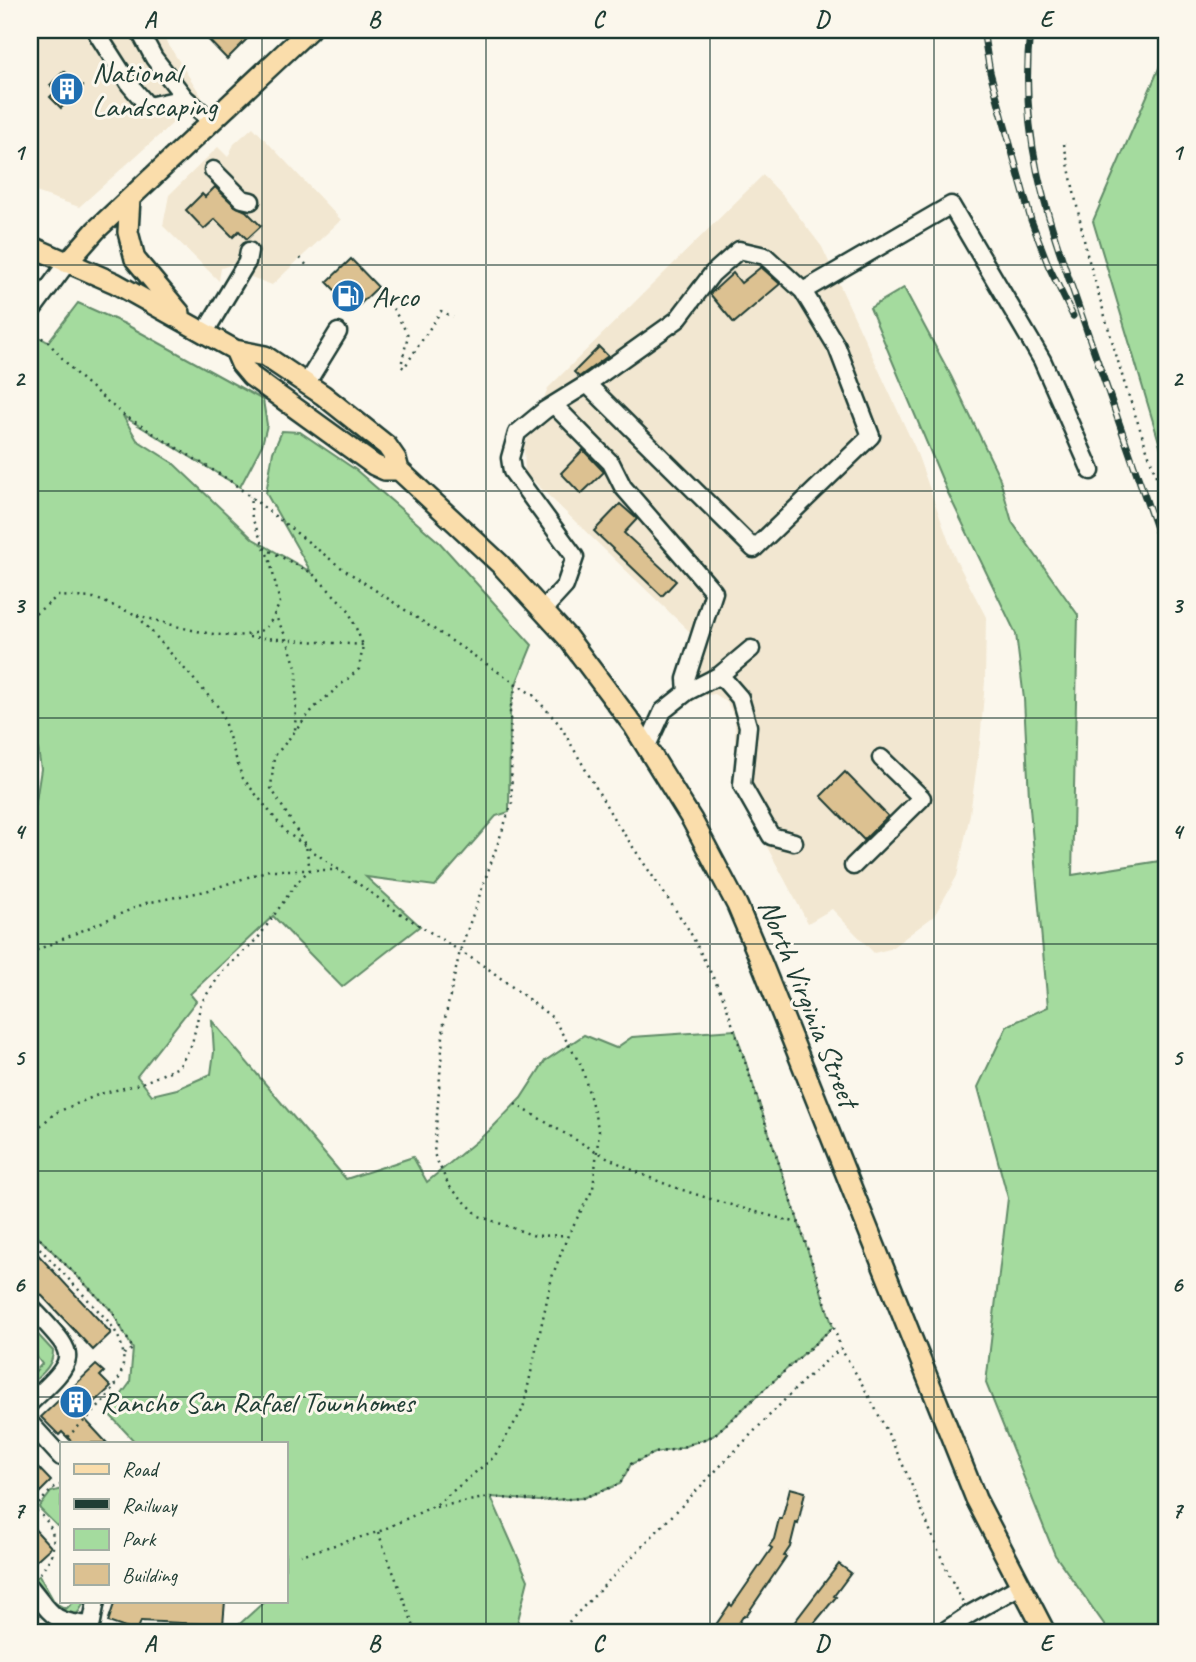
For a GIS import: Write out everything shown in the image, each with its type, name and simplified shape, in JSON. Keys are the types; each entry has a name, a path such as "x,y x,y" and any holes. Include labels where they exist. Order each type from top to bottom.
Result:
{"main road":[{"path":"67,263 96,230 309,30"},
{"path":"130,198 128,232 135,258 144,272 197,328"},
{"name":"North Virginia Street","path":"30,246 115,283 236,350 265,356 306,384 387,446 396,459 399,470 472,536 543,610 599,678 647,746 692,820 737,905 961,1465 1045,1632"},
{"name":"North Virginia Street","path":"236,350 241,364 251,376 374,465 385,470 399,470"}],"street":[{"path":"104,30 98,35 130,85 148,106 185,98"},
{"path":"139,30 154,58 185,98 212,121"},
{"path":"214,170 242,199 251,201"},
{"path":"803,291 951,205 1042,360 1091,471"},
{"path":"543,610 565,586 575,557 512,471 510,458 517,433 677,320 712,274 738,250 765,256 803,291 837,347 871,436 754,549 587,384"},
{"path":"197,328 247,262 249,251"},
{"path":"30,313 67,263"},
{"path":"306,384 338,332"},
{"path":"554,405 611,463 623,486 714,593 686,679 687,692"},
{"path":"647,746 663,711 687,692 720,675 751,649"},
{"path":"720,675 740,698 748,726 742,785 771,836 794,842"},
{"path":"853,866 922,798 881,758"},
{"path":"30,1306 64,1343 68,1353 64,1370 30,1403"},
{"path":"30,1423 58,1453"},
{"path":"30,1584 55,1617 62,1622 90,1629 96,1602"},
{"path":"943,1632 1020,1586"}],"path":[{"path":"1064,144 1087,254 1124,382 1166,505"},
{"path":"300,258 309,268"},
{"path":"378,294 398,316 408,335 401,366 404,368 441,311 453,317"},
{"path":"30,330 48,342 78,376 122,414 229,480 339,566 533,695 560,725 614,820 689,930 724,999 841,1349 902,1464 946,1570 970,1614"},
{"path":"246,636 266,627 280,603 252,518 250,496"},
{"path":"264,548 312,573 348,609 363,645 359,669 314,708 274,757 271,788 306,846 310,870"},
{"path":"30,618 58,596 94,598 137,615 208,633 363,645"},
{"path":"274,613 287,639 297,671 295,732"},
{"path":"137,615 220,709 242,777 286,832 395,910 490,970 553,1018 582,1067 599,1130 593,1189 568,1235 552,1277 523,1409 494,1457 429,1508 378,1532 301,1555"},
{"path":"516,684 510,710 512,803 460,951 444,1024 434,1154 449,1186 479,1216 535,1236 568,1235"},
{"path":"30,953 146,903 206,891 269,870 339,870"},
{"path":"30,1135 55,1113 100,1094 140,1084 179,1068 192,1044 201,1003 222,972 258,938 296,884 310,870"},
{"path":"515,1104 596,1151 662,1182 743,1209 799,1223"},
{"path":"30,1228 111,1311 133,1349 124,1354"},
{"path":"30,1238 116,1330 124,1354 114,1391 68,1442"},
{"path":"429,1508 490,1497 539,1502 583,1498 620,1484 631,1464 655,1453 677,1449 713,1436 833,1326"},
{"path":"559,1632 802,1382 841,1349"},
{"path":"30,1584 50,1560 54,1548 54,1537 50,1528 32,1508 54,1487 60,1485"},
{"path":"378,1532 416,1632"}],"shaded area":[{"name":"National Landscaping","path":"30,30 159,30 202,97 79,207 30,190"},
{"path":"253,127 341,220 272,285 251,277 237,263 221,268 219,281 163,226 169,195 218,147 228,157 234,144"},
{"path":"763,175 784,197 822,247 915,448 954,556 986,617 980,743 970,814 957,876 934,916 890,949 874,953 832,909 808,923 738,793 735,719 727,702 715,694 701,696 692,702 687,692 678,687 690,651 690,632 525,473 524,447 548,388"}],"green space":[{"path":"1166,52 1166,465 1093,221"},
{"path":"904,288 951,376 999,476 1012,522 1078,615 1072,875 1166,860 1166,1632 1109,1631 1055,1555 986,1383 1008,1198 978,1087 1007,1026 1048,1007 1029,797 1024,699 1016,634 947,491 870,308"},
{"path":"78,303 125,324 263,400 267,425 262,445 240,487 123,416 137,440 173,463 253,539 311,572 266,493 273,452 282,431 300,432 356,470 440,543 532,645 516,684 510,710 509,812 496,816 435,886 366,877 420,926 342,987 273,916 190,994 196,1001 137,1076 152,1095 177,1089 211,1074 214,1052 212,1021 346,1179 413,1157 427,1182 490,1130 521,1098 545,1061 584,1035 616,1048 632,1037 735,1030 833,1327 713,1436 677,1449 655,1453 631,1464 620,1484 583,1498 539,1501 491,1497 528,1580 515,1632 155,1632 232,1631 264,1602 287,1602 287,1442 135,1442 108,1413 130,1383 133,1349 112,1311 30,1229 30,824 41,769 30,697 30,353 39,337 48,342"},
{"path":"30,1326 53,1351 48,1366 30,1385 30,1377 42,1364 30,1348"},
{"path":"60,1489 60,1524 57,1526 39,1508 51,1492"},
{"path":"39,1575 55,1603 66,1609 73,1602 84,1602 79,1612 72,1616 58,1611 34,1580"}],"building":[{"path":"199,30 256,30 227,59"},
{"name":"National Landscaping","path":"64,71 83,86 61,108 50,97 56,91 50,85"},
{"path":"215,187 261,226 247,239 239,231 233,237 215,219 204,229 186,210 202,194 205,197"},
{"path":"351,259 378,287 354,310 327,282"},
{"path":"761,267 780,284 734,323 710,294 733,273 741,283"},
{"path":"599,347 608,356 579,377 574,372"},
{"path":"583,450 604,472 581,494 561,473"},
{"path":"620,504 637,519 624,533 676,581 662,596 594,531"},
{"path":"845,772 888,816 864,840 821,796"},
{"name":"Rancho San Rafael Townhomes","path":"30,1246 111,1333 93,1350 30,1283"},
{"name":"Rancho San Rafael Townhomes","path":"96,1365 104,1372 100,1376 111,1387 81,1415 106,1442 72,1442 62,1432 59,1435 41,1417"},
{"name":"Rancho San Rafael Townhomes","path":"30,1459 51,1481 30,1502"},
{"path":"790,1488 805,1492 798,1524 796,1523 790,1547 784,1556 786,1557 733,1632 711,1632 772,1548 769,1546 774,1539 779,1519 782,1519"},
{"path":"30,1524 51,1547 30,1566"},
{"path":"839,1564 851,1573 834,1596 836,1597 807,1632 787,1632"},
{"path":"115,1602 225,1602 223,1625 141,1621 137,1632 108,1622"}],"railway":[{"path":"983,30 990,72 1031,220 1049,267 1073,316"},
{"path":"1030,30 1027,72 1029,111 1040,184 1061,255 1166,557"}],"place":[{"name":"National Landscaping","path":"67,89"},
{"name":"Arco","path":"348,296"},
{"name":"Rancho San Rafael Townhomes","path":"76,1402"}]}
